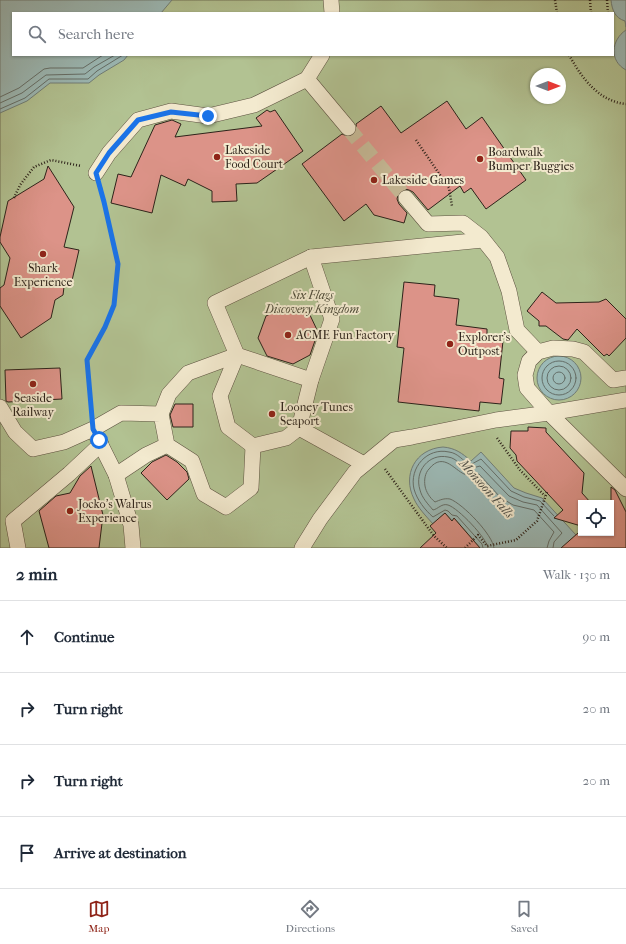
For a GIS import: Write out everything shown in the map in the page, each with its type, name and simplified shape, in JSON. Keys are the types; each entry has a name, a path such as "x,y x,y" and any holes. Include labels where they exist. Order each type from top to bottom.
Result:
{"street":[{"path":"331,0 332,12"},
{"path":"96,173 109,153 138,120 171,112 208,116 254,105 307,79 321,56"},
{"path":"307,79 348,128"},
{"path":"406,198 428,224 463,223 483,240 497,257 509,291 517,330 538,352"},
{"path":"253,446 228,427 220,396 237,356 215,303 311,258 483,240"},
{"path":"253,446 286,438 299,428 311,380 332,319 311,258"},
{"path":"302,548 320,519 355,472 394,440 486,422 549,413 621,400 619,379 584,352 573,349 553,348 538,352 529,361 525,375 527,388 549,413 626,489"},
{"path":"253,446 251,488 226,507 204,494 192,461 167,444 161,414 169,394 188,373 237,356 311,380"},
{"path":"0,407 15,432 33,449 97,436"},
{"path":"18,548 13,521 69,474 97,436 121,413 161,414"},
{"path":"299,428 369,460"},
{"path":"97,436 116,475 131,525 132,548"},
{"path":"116,475 146,455 167,444"}],"path":[{"path":"555,0 557,12"},
{"path":"590,0 591,12"},
{"path":"607,0 608,12"},
{"path":"570,56 583,77 594,90 606,98 626,104"},
{"path":"416,140 449,188 455,223"},
{"path":"14,198 20,185 34,167 51,160 83,167 96,173 118,264 114,305 105,327 87,360 97,436"},
{"path":"465,548 478,534 488,546 516,540 537,521 546,494 520,470 486,422"},
{"path":"369,460 403,492 434,536 447,548"}],"green space":[{"name":"Six Flags Discovery Kingdom","path":"148,0 626,0 626,548 0,548 0,90 94,56 614,56 614,12 137,12"}],"water":[{"path":"0,0 172,0 162,12 12,12 12,56 127,56 124,60 89,83 50,83 27,101 0,113"},
{"path":"611,0 626,0 626,27 625,21 616,16"},
{"path":"626,30 626,70 617,61 614,50 617,39"},
{"path":"559,356 571,360 577,366 581,378 577,390 571,396 559,400 547,396 541,390 537,378 541,366 547,360"},
{"name":"Monsoon Falls","path":"443,447 458,451 471,461 481,452 514,488 542,498 576,535 562,548 480,548 455,519 452,521 445,513 433,524 420,509 414,499 411,490 411,473 418,458 433,449"}],"building":[{"path":"447,101 466,129 482,117 526,180 486,209 471,188 464,193 460,186 428,210 413,192 405,189 400,191 397,199 399,204 407,213 404,223 374,215 366,204 344,221 302,164 342,134 349,137 353,135 357,131 356,124 381,106 401,133"},
{"name":"Lakeside Food Court","path":"267,110 270,112 275,110 303,151 257,183 236,184 237,201 212,202 212,191 188,179 185,186 161,175 152,213 111,203 118,174 131,177 155,125 172,120 181,124 175,137 262,126 256,118"},
{"name":"Shark Experience","path":"48,166 74,207 64,247 79,250 71,285 64,287 63,295 55,300 51,318 21,338 0,306 0,288 4,285 10,258 0,242 0,237 8,201 44,179"},
{"name":"Explorer's Outpost","path":"404,282 435,285 434,296 459,299 456,325 487,329 487,339 503,341 499,378 504,379 501,404 480,402 479,411 398,402 404,348 397,347"},
{"path":"542,292 556,303 599,302 606,299 626,319 626,338 609,356 607,354 604,356 577,329 568,340 563,339 546,326 539,326 539,321 527,311"},
{"name":"ACME Fun Factory","path":"286,306 309,313 318,332 310,355 293,364 267,356 258,338 266,316"},
{"name":"Seaside Railway","path":"60,368 62,399 6,401 5,370"},
{"path":"175,404 193,404 193,427 173,427 170,415"},
{"path":"528,427 546,428 546,432 584,473 582,493 588,500 578,500 578,525 554,518 563,510 517,461 516,455 510,448 511,431 528,431"},
{"path":"166,455 177,462 187,472 189,479 167,500 141,473 152,462"},
{"name":"Jocko's Walrus Experience","path":"91,466 103,515 99,548 49,548 39,511 56,496 70,493 80,476"},
{"path":"611,487 615,490 626,512 626,548 561,548 578,533 578,536 614,536 614,500 611,500"},
{"path":"445,513 452,521 454,518 480,548 420,548 436,533 430,526"}],"tunnel":[{"path":"348,128 406,198"}],"place":[{"name":"Lakeside Food Court","path":"217,157"},
{"name":"Boardwalk Bumper Buggies","path":"480,159"},
{"name":"Lakeside Games","path":"374,180"},
{"name":"Shark Experience","path":"43,254"},
{"name":"ACME Fun Factory","path":"288,335"},
{"name":"Explorer's Outpost","path":"450,344"},
{"name":"Seaside Railway","path":"33,384"},
{"name":"Looney Tunes Seaport","path":"272,414"},
{"name":"Jocko's Walrus Experience","path":"70,511"}],"route":[{"path":"99,440 93,429 87,360 105,327 114,305 118,264 96,173 109,153 138,120 171,112 208,116"}]}
